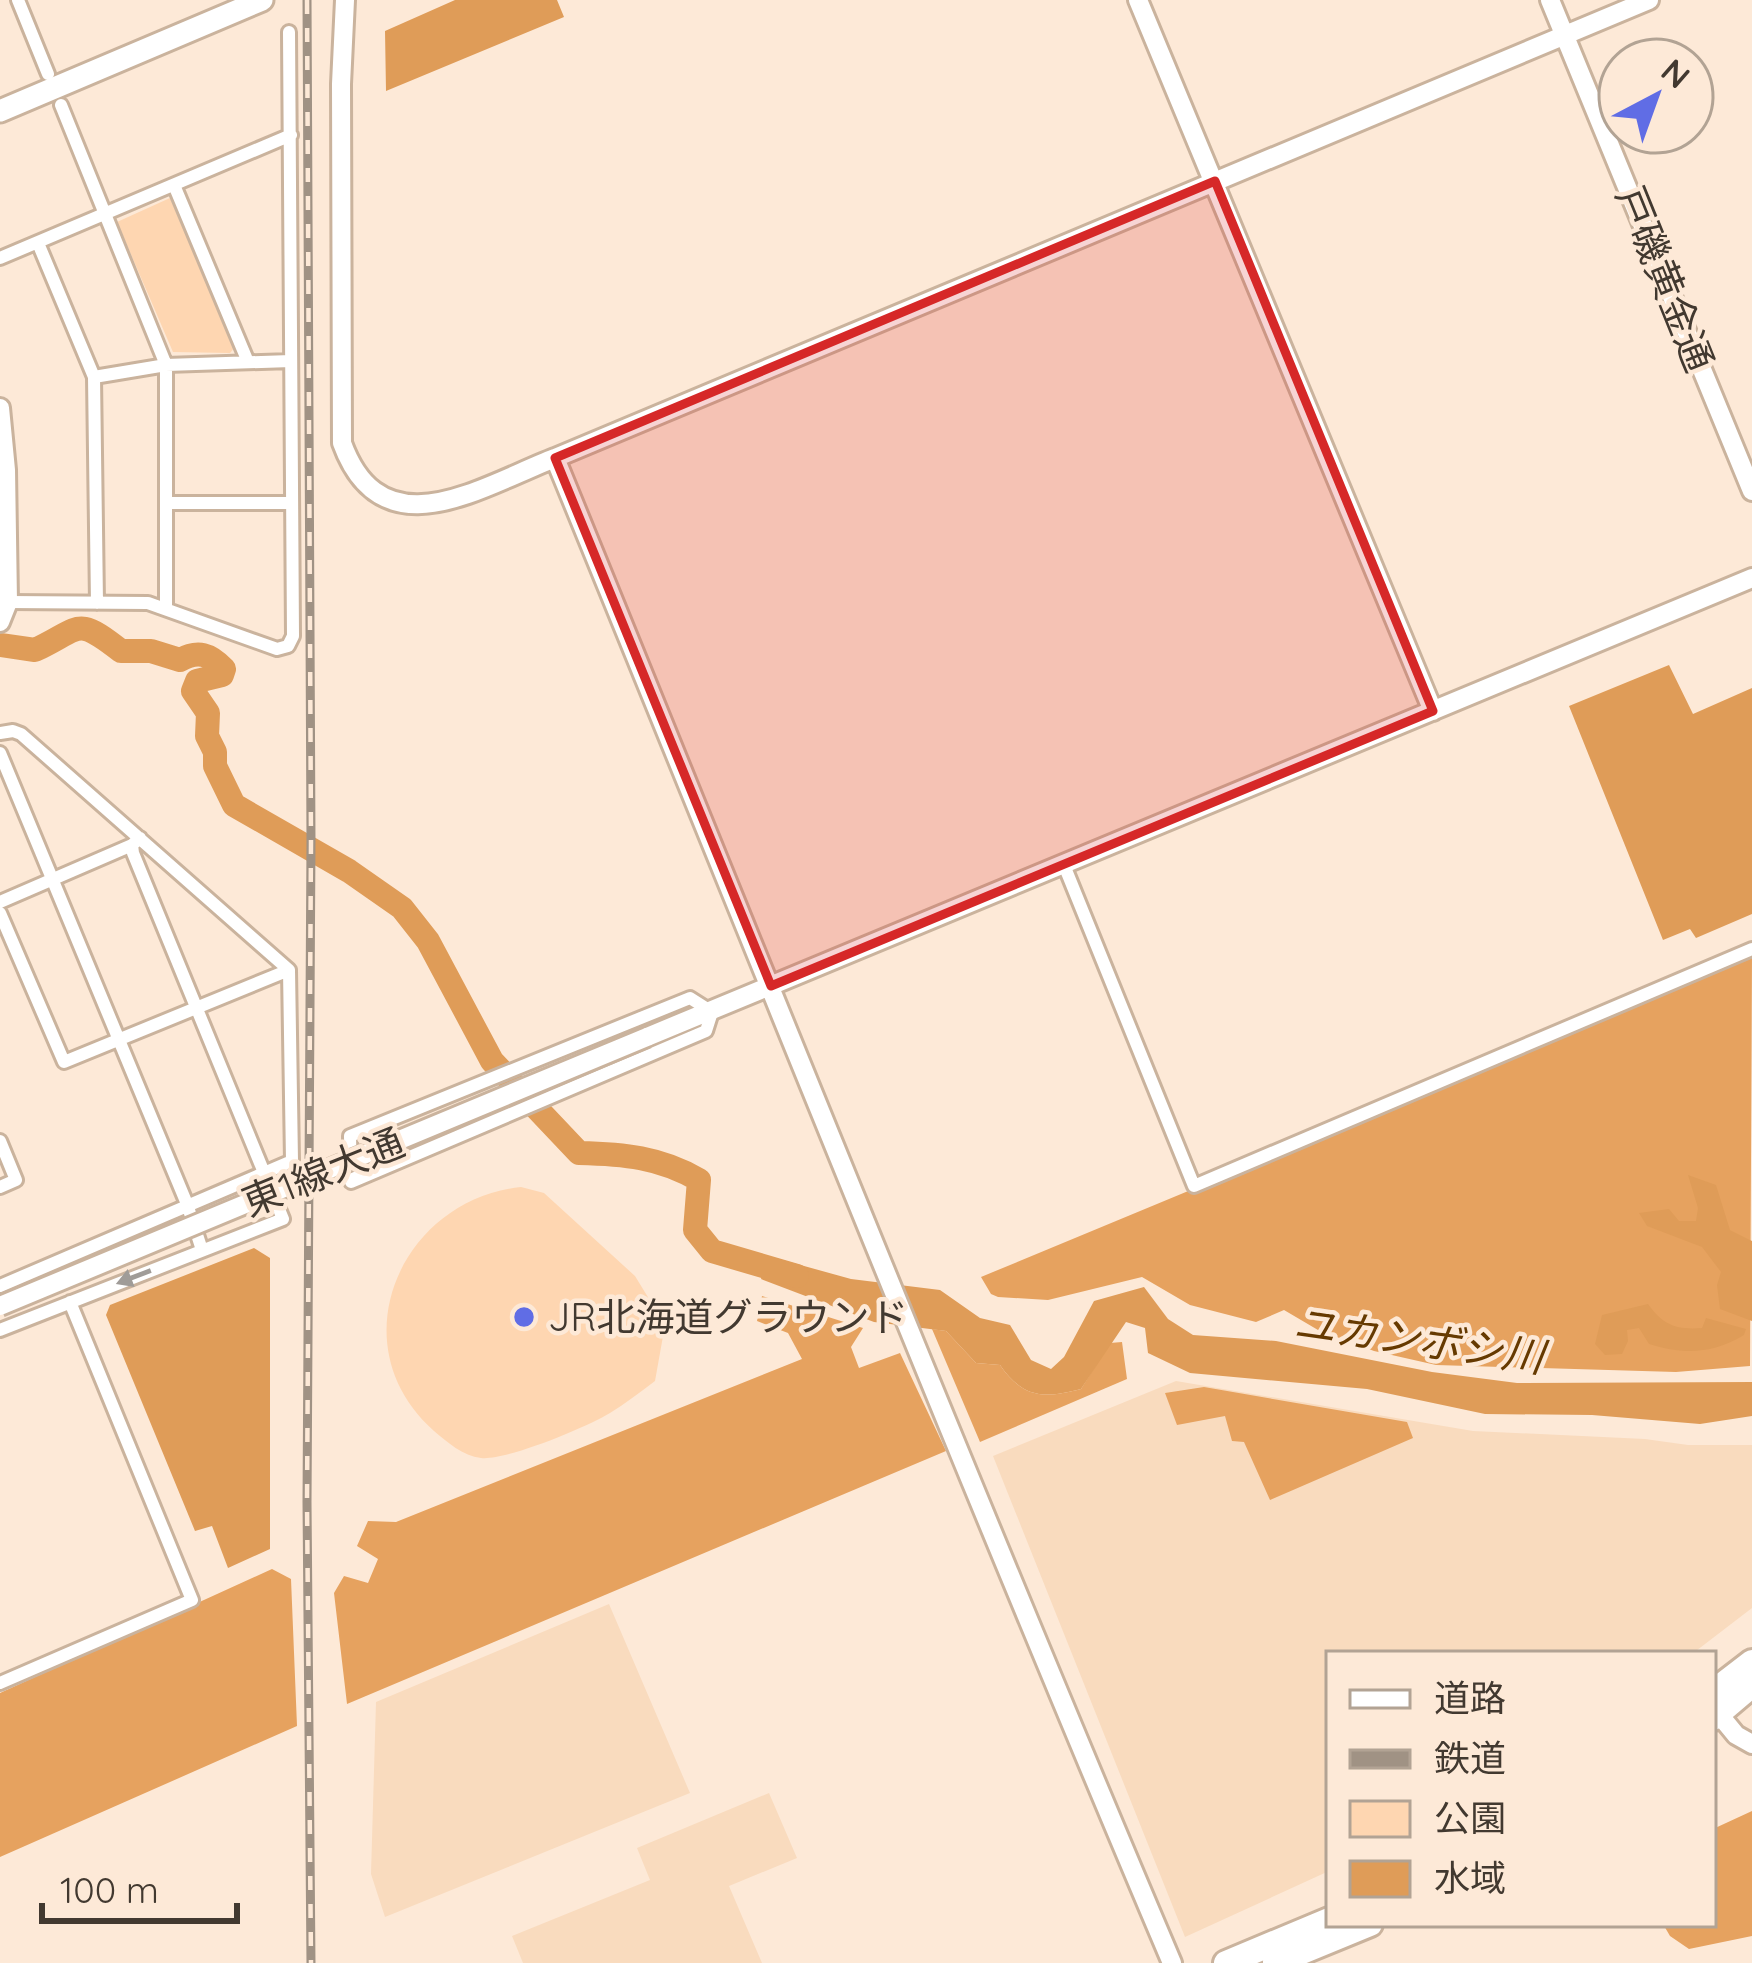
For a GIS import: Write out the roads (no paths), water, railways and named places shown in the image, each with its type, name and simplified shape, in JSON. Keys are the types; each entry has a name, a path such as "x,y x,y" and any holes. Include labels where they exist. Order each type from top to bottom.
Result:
{"highway":[{"path":"1716,1706 1752,1662"},
{"path":"1716,1707 1752,1685"},
{"path":"1226,1963 1326,1921"},
{"path":"1275,1963 1363,1927"}],"main road":[{"path":"0,111 262,0"}],"street":[{"path":"18,0 48,74"},
{"path":"345,0 342,443 359,479 390,502 410,507 435,505 555,458 1649,0"},
{"path":"1138,0 1433,711"},
{"name":"戸磯黄金通","path":"1550,0 1752,491"},
{"path":"8,602 148,603 277,649 288,646 292,636 289,32"},
{"path":"61,105 166,365 166,608"},
{"path":"0,258 291,135"},
{"path":"174,185 248,362"},
{"path":"38,243 94,377 97,603"},
{"path":"94,377 166,365 291,361"},
{"path":"0,408 8,602 0,622"},
{"path":"555,458 886,1280 1172,1963"},
{"path":"166,502 291,503"},
{"name":"東1線大通","path":"0,1306 1752,578"},
{"path":"0,734 21,734 136,842 289,970 292,1161 0,1286"},
{"path":"0,753 202,1250"},
{"path":"0,902 136,842"},
{"path":"0,1330 283,1219 197,1009 136,842"},
{"path":"1064,865 1194,1186 1752,949"},
{"path":"0,913 64,1062 289,970"},
{"path":"690,998 712,1012 706,1031 351,1182 350,1136 690,998"},
{"path":"0,1141 16,1180 0,1187"},
{"path":"0,1683 192,1600 70,1302"},
{"path":"1716,1710 1736,1735 1752,1744"}],"water":[{"path":"455,0 557,0 564,17 386,91 385,31"},
{"path":"1669,665 1693,714 1752,688 1752,914 1696,938 1690,929 1663,940 1569,706"},
{"path":"1688,1175 1716,1185 1730,1230 1752,1241 1752,1321 1720,1309 1717,1285 1721,1272 1702,1247 1647,1226 1639,1213 1669,1209 1679,1221 1696,1221 1698,1208"},
{"path":"254,1248 270,1258 270,1549 228,1568 212,1526 195,1531 106,1315 110,1305"},
{"path":"768,1256 851,1279 940,1290 980,1318 1010,1325 1031,1360 1051,1369 1064,1357 1094,1301 1144,1287 1168,1319 1193,1335 1276,1341 1432,1372 1517,1383 1752,1382 1752,1416 1700,1424 1592,1415 1485,1414 1367,1389 1190,1373 1148,1353 1145,1328 1126,1322 1081,1389 1045,1395 1017,1384 1000,1365 976,1363 946,1331 874,1322 761,1279"},
{"path":"1648,1304 1677,1327 1702,1328 1706,1318 1746,1329 1744,1335 1721,1346 1686,1351 1649,1344 1639,1328 1627,1330 1622,1354 1605,1355 1595,1344 1602,1315"}],"waterway":[{"name":"ユカンボシ川","path":"0,645 35,650 71,631 86,629 121,651 151,651 180,660 198,654 214,660 224,669 222,675 197,681 193,691 208,713 207,736 215,752 215,766 234,805 349,871 402,908 428,941 492,1061 579,1153 641,1158 699,1180 695,1230 712,1251 797,1276"}],"railway":[{"path":"307,0 311,1963"}],"place":[{"name":"JR北海道グラウンド","path":"524,1317"}]}
